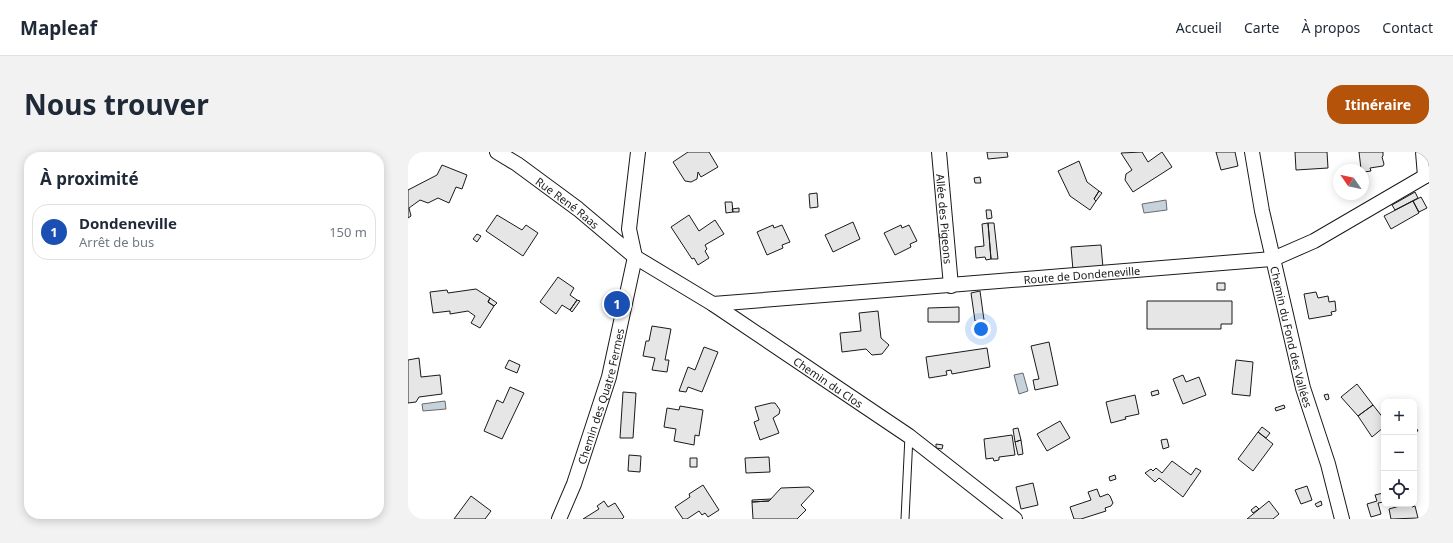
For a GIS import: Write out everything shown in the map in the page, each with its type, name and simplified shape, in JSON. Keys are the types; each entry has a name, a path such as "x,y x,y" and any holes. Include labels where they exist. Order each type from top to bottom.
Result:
{"street":[{"name":"Rue René Raas","path":"497,152 517,164 578,209 635,257"},
{"name":"Chemin des Quatre Fermes","path":"559,519 574,484 609,377 635,257 629,229 638,152"},
{"name":"Allée des Pigeons","path":"940,152 951,286"},
{"name":"Chemin du Fond des Vallées","path":"1252,152 1262,211 1303,388 1328,464 1342,519"},
{"path":"1423,152 1427,175"},
{"name":"Route de Dondeneville","path":"713,304 1273,259 1314,241 1427,175"},
{"name":"Chemin du Clos","path":"635,257 713,304 909,436 1015,519"}],"lane":[{"path":"905,519 909,436"}],"shaded area":[{"path":"1166,200 1167,210 1144,213 1142,204"},
{"path":"1023,373 1028,391 1019,394 1014,375"},
{"path":"445,401 446,409 423,411 422,404"}],"building":[{"path":"688,152 709,152 718,167 701,177 698,172 697,179 691,182 685,181 673,162"},
{"path":"987,152 1007,152 1008,157 988,159"},
{"path":"1142,152 1148,162 1162,152 1172,167 1133,192 1125,180 1126,174 1132,170 1121,153"},
{"path":"1216,152 1235,152 1238,166 1221,170"},
{"path":"1295,152 1327,152 1328,168 1296,170"},
{"path":"1359,152 1383,152 1383,166 1370,168 1371,171 1369,171 1369,164 1360,164"},
{"path":"1079,161 1087,182 1099,191 1094,199 1096,201 1090,210 1070,196 1058,171"},
{"path":"442,165 467,175 462,189 456,187 449,203 438,198 428,203 420,200 409,208 411,216 408,218 408,190 437,175"},
{"path":"980,177 981,183 975,183 974,178"},
{"path":"1099,191 1102,193 1096,201 1094,199"},
{"path":"1415,192 1418,198 1395,210 1392,205"},
{"path":"817,193 818,207 810,208 809,194"},
{"path":"1421,197 1427,208 1419,212 1413,201"},
{"path":"1413,201 1419,213 1391,229 1384,216"},
{"path":"725,202 732,202 733,212 726,213"},
{"path":"739,208 739,212 733,212 732,209"},
{"path":"986,210 991,210 992,218 987,219"},
{"path":"497,215 522,230 526,225 538,233 523,256 486,231"},
{"path":"689,215 699,231 715,220 724,234 705,245 707,249 705,251 709,258 698,265 694,258 692,259 671,227"},
{"path":"853,222 860,239 833,252 825,235"},
{"path":"988,223 994,223 998,259 991,259"},
{"path":"988,223 991,259 986,260 985,257 976,258 975,247 984,246 982,224"},
{"path":"773,225 774,228 782,225 790,242 782,245 783,248 767,255 757,232"},
{"path":"901,225 902,228 909,225 917,241 910,244 911,247 895,255 884,233"},
{"path":"477,234 481,236 477,242 473,239"},
{"path":"1101,245 1103,268 1073,270 1071,247"},
{"path":"558,277 574,288 570,295 577,300 570,310 562,305 556,314 540,302"},
{"path":"1217,283 1225,283 1225,290 1217,290"},
{"path":"476,289 490,298 488,302 494,306 480,328 471,323 475,316 468,311 450,314 450,311 433,313 430,292 447,290 448,293"},
{"path":"980,291 984,320 975,321 971,293"},
{"path":"1316,292 1318,298 1328,296 1329,302 1335,301 1336,311 1331,312 1332,315 1309,319 1304,294"},
{"path":"490,298 497,303 494,306 488,302"},
{"path":"577,300 580,301 572,312 570,310"},
{"path":"1147,301 1232,301 1232,324 1221,324 1221,329 1147,329"},
{"path":"959,307 959,322 928,322 928,308"},
{"path":"878,311 881,338 889,345 882,354 872,355 866,349 842,352 840,333 861,331 859,313"},
{"path":"652,326 671,329 665,360 669,360 667,372 652,370 655,358 643,356 646,341 649,341"},
{"path":"1049,342 1058,385 1035,390 1033,380 1039,379 1031,346"},
{"path":"704,347 718,352 702,392 688,387 686,392 679,391 688,367 695,370"},
{"path":"987,348 990,367 952,374 951,370 946,371 947,375 929,378 926,357"},
{"path":"419,358 421,377 440,375 442,394 419,397 416,402 408,403 408,360"},
{"path":"509,360 520,365 517,373 505,368"},
{"path":"1236,360 1253,362 1250,396 1232,394"},
{"path":"1183,375 1186,382 1199,377 1206,395 1183,404 1173,379"},
{"path":"1357,384 1373,405 1358,416 1341,397"},
{"path":"510,387 524,393 502,439 484,431 497,400 503,403"},
{"path":"1158,390 1159,394 1152,396 1151,392"},
{"path":"623,392 636,393 633,438 620,438"},
{"path":"1328,394 1329,399 1326,400 1324,395"},
{"path":"1135,395 1139,414 1125,417 1126,419 1111,423 1106,402"},
{"path":"775,403 780,410 779,414 773,418 779,433 760,440 754,422 759,420 755,407"},
{"path":"1284,405 1285,408 1276,411 1275,408"},
{"path":"1373,405 1381,415 1381,430 1372,437 1358,416"},
{"path":"680,406 703,410 699,436 695,435 694,445 674,441 676,429 664,427 667,408 679,410"},
{"path":"1060,421 1070,438 1047,451 1037,434"},
{"path":"1262,427 1270,433 1266,438 1258,432"},
{"path":"1018,428 1021,440 1015,442 1013,429"},
{"path":"1258,432 1273,444 1253,471 1238,459"},
{"path":"1012,435 1015,455 999,457 999,460 994,461 993,458 986,459 984,439"},
{"path":"1167,439 1169,447 1163,449 1161,440"},
{"path":"1021,440 1023,454 1018,455 1015,442"},
{"path":"936,444 943,445 942,449 936,448"},
{"path":"629,455 641,456 640,472 628,471"},
{"path":"769,457 770,472 746,473 745,458"},
{"path":"690,458 697,458 697,467 690,467"},
{"path":"1172,461 1191,475 1196,468 1201,471 1183,497 1159,478 1155,482 1145,473 1151,469 1153,471 1156,468 1162,473"},
{"path":"1115,475 1116,479 1110,481 1109,477"},
{"path":"1033,483 1038,505 1021,509 1016,487"},
{"path":"703,485 719,510 708,517 705,513 702,515 699,511 687,519 683,519 675,507 690,497 689,494"},
{"path":"1307,486 1312,500 1301,504 1295,490"},
{"path":"809,487 814,491 801,505 806,510 797,519 753,519 752,502 769,501 781,488"},
{"path":"1097,489 1100,497 1108,494 1110,496 1113,503 1111,506 1105,508 1106,511 1081,519 1074,519 1070,507 1091,500 1088,492"},
{"path":"1381,494 1381,502 1378,503 1381,514 1371,517 1367,504 1377,501 1375,495"},
{"path":"471,496 491,511 485,519 454,519"},
{"path":"771,499 769,501 752,502 752,500"},
{"path":"604,501 608,507 615,503 624,517 622,519 583,519 599,509 597,506"},
{"path":"1269,501 1279,514 1273,519 1247,519"},
{"path":"1321,501 1322,505 1317,507 1315,504"},
{"path":"1256,506 1259,509 1253,513 1251,510"},
{"path":"1396,507 1415,507 1418,518 1391,519 1389,509"}],"place":[{"name":"Dondeneville","path":"617,304"}]}
